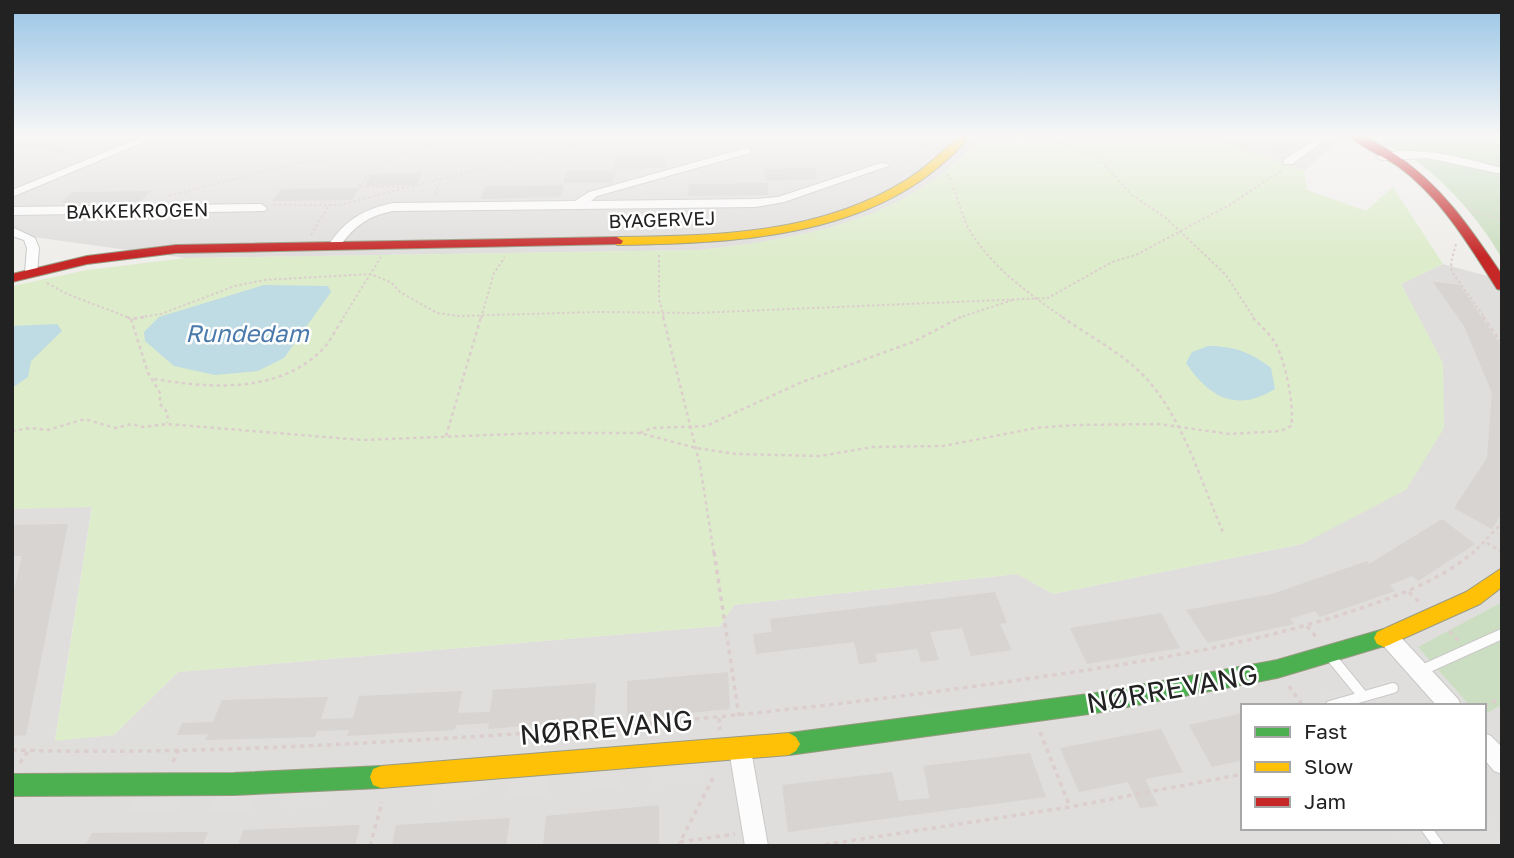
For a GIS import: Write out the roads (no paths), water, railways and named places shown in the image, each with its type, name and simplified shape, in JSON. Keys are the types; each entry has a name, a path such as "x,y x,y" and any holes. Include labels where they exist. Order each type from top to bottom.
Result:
{"street":[{"path":"12,194 56,176"},
{"name":"BYAGERVEJ","path":"578,205 593,194 655,176"},
{"name":"BYAGERVEJ","path":"334,246 348,224 369,213 393,207 756,203 780,200 851,176"},
{"name":"BYAGERVEJ","path":"12,278 131,253 176,249 660,241 732,237 810,223 874,201 906,186 920,176"},
{"path":"1420,176 1433,185 1502,286"},
{"name":"BAKKEKROGEN","path":"12,211 261,208"},
{"path":"12,231 29,238 33,248 32,272"},
{"name":"NØRREVANG","path":"16,792 388,777 731,751 900,731 1096,703 1277,669 1388,637 1473,598 1502,576"},
{"path":"1388,637 1449,704"},
{"path":"1486,745 1502,763"},
{"path":"731,751 757,846"}],"lane":[{"path":"1420,671 1502,634"},
{"path":"1330,655 1363,696"},
{"path":"1337,704 1393,688"},
{"path":"1427,830 1439,846"}],"water":[{"name":"Rundedam","path":"264,285 328,286 331,292 284,358 258,371 215,375 174,366 145,341 144,332 159,317"},
{"path":"57,324 62,331 31,361 28,377 12,388 12,326"},
{"path":"1208,346 1234,349 1263,362 1271,368 1275,389 1248,400 1224,398 1214,392 1204,385 1186,363 1192,352"}]}
